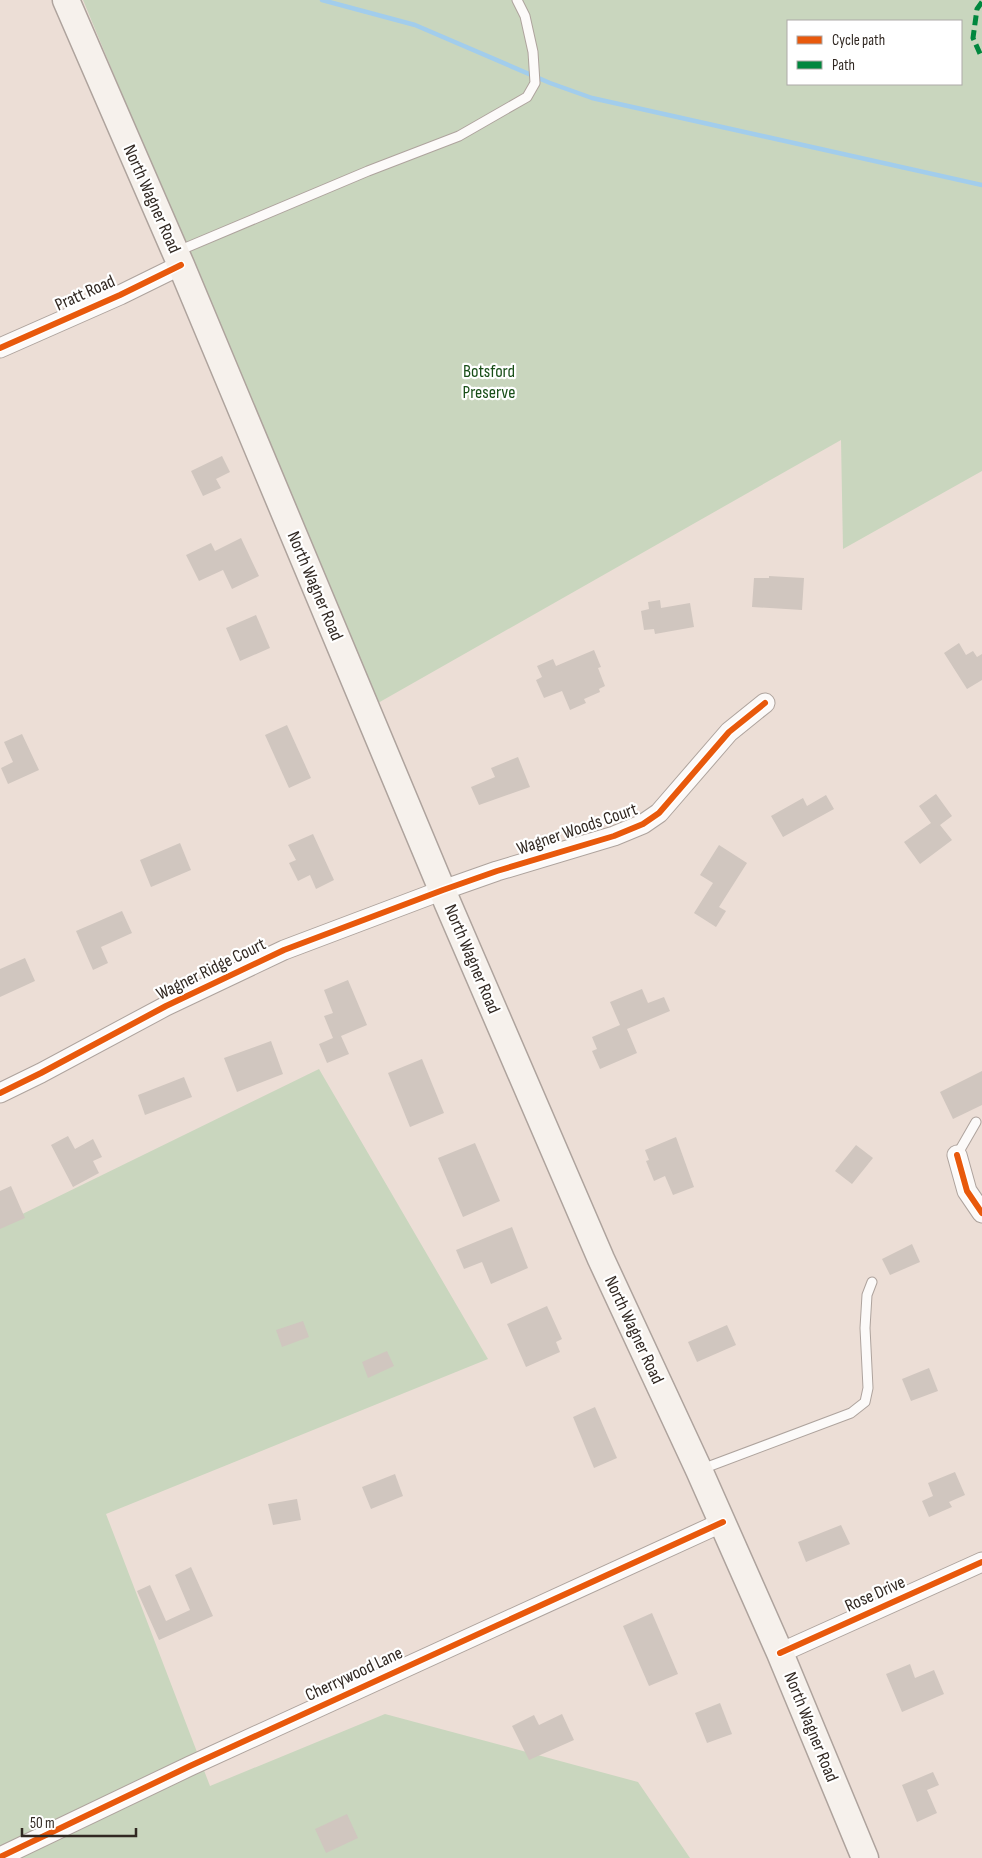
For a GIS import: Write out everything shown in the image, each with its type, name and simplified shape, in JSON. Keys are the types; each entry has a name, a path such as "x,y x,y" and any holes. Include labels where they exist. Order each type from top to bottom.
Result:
{"main road":[{"name":"North Wagner Road","path":"66,0 178,259 443,890 601,1259 723,1522 780,1653 865,1858"}],"street":[{"name":"Pratt Road","path":"0,348 120,295 178,259"},
{"name":"Wagner Woods Court","path":"443,890 497,871 586,845 643,824 659,813 729,732 765,703"},
{"name":"Wagner Ridge Court","path":"0,1093 166,1006 284,950 443,890"},
{"path":"958,1155 967,1191 982,1213"},
{"name":"Cherrywood Lane","path":"0,1857 207,1758 723,1522"},
{"name":"Rose Drive","path":"780,1653 982,1562"}],"lane":[{"path":"178,259 324,188 460,136 527,97 535,83 533,52 525,16 517,0"},
{"path":"958,1155 976,1122"},
{"path":"700,1470 851,1413 865,1402 868,1388 865,1328 867,1295 872,1282"}],"green space":[{"name":"Botsford Preserve","path":"83,0 982,0 982,471 843,549 841,440 378,703"},
{"path":"319,1069 488,1359 106,1514 210,1786 385,1714 638,1782 690,1858 0,1858 0,1225"}],"building":[{"path":"222,456 230,472 216,479 221,488 203,496 191,471"},
{"path":"241,538 259,576 232,589 223,570 199,581 186,555 211,543 215,551"},
{"path":"769,576 804,578 802,610 752,607 754,578 769,578"},
{"path":"660,600 661,608 690,603 694,627 655,634 654,629 644,630 641,611 649,609 648,602"},
{"path":"256,615 270,648 240,661 226,628"},
{"path":"959,643 966,655 973,651 977,657 982,654 982,680 967,689 944,653"},
{"path":"594,650 601,667 598,668 605,686 599,689 600,692 584,699 586,703 570,710 562,691 544,698 536,680 542,677 537,666 553,659 556,666"},
{"path":"287,725 311,778 289,788 265,735"},
{"path":"22,734 39,770 8,784 1,768 13,762 4,742"},
{"path":"518,757 530,787 479,805 471,787 495,777 491,768"},
{"path":"936,794 952,816 940,825 952,840 920,864 904,842 931,823 919,806"},
{"path":"826,795 834,809 783,837 771,816 803,798 807,806"},
{"path":"313,834 334,880 316,889 310,875 298,881 289,863 296,860 288,845"},
{"path":"180,843 191,870 151,887 140,860"},
{"path":"719,845 747,863 719,907 726,911 716,927 694,913 713,883 700,875"},
{"path":"122,911 132,933 101,947 108,963 93,970 76,931"},
{"path":"25,958 35,981 0,997 0,969"},
{"path":"348,980 367,1025 341,1036 349,1054 327,1063 319,1044 333,1038 324,1016 333,1013 324,990"},
{"path":"642,989 648,1003 664,997 670,1011 627,1029 637,1053 600,1069 592,1051 597,1049 592,1037 620,1025 610,1002"},
{"path":"271,1041 283,1074 237,1092 224,1058"},
{"path":"422,1059 444,1113 410,1127 388,1073"},
{"path":"982,1071 982,1105 953,1119 940,1092"},
{"path":"184,1077 192,1097 145,1115 138,1095"},
{"path":"68,1136 75,1149 93,1139 102,1157 93,1161 99,1173 73,1187 51,1145"},
{"path":"676,1137 694,1187 673,1195 665,1176 654,1181 646,1161 649,1160 645,1150"},
{"path":"475,1143 500,1201 463,1217 438,1158"},
{"path":"856,1145 873,1158 852,1184 835,1171"},
{"path":"11,1186 25,1218 0,1229 0,1191"},
{"path":"512,1227 528,1268 491,1284 482,1262 464,1269 456,1250"},
{"path":"912,1244 920,1262 890,1275 882,1259"},
{"path":"547,1306 562,1339 556,1342 560,1352 526,1367 507,1324"},
{"path":"303,1321 309,1337 282,1347 276,1330"},
{"path":"727,1325 736,1345 697,1362 688,1342"},
{"path":"387,1351 394,1366 368,1378 362,1362"},
{"path":"929,1368 938,1391 911,1401 902,1379"},
{"path":"595,1407 617,1458 594,1468 573,1417"},
{"path":"955,1472 965,1495 949,1502 952,1507 929,1517 922,1501 933,1496 928,1483"},
{"path":"395,1474 403,1496 371,1509 362,1487"},
{"path":"297,1499 301,1520 273,1525 268,1504"},
{"path":"841,1525 850,1544 806,1562 798,1542"},
{"path":"191,1567 213,1616 159,1640 137,1591 150,1585 166,1621 190,1610 175,1575"},
{"path":"652,1613 678,1674 649,1686 623,1626"},
{"path":"910,1664 915,1678 934,1670 944,1694 902,1712 886,1674"},
{"path":"720,1703 732,1734 707,1743 695,1713"},
{"path":"562,1714 574,1740 529,1760 512,1726 534,1715 539,1725"},
{"path":"933,1772 939,1785 927,1790 937,1813 917,1822 902,1785"},
{"path":"347,1814 358,1838 326,1853 315,1829"}],"waterway":[{"path":"322,0 415,25 550,83 592,98 982,185"}],"marked path":[{"path":"982,2 977,9 973,38 982,58"}],"cycle path":[{"path":"0,348 120,295 181,265"},
{"path":"0,1093 166,1006 284,950 497,871 614,836 643,824 659,813 729,732 765,703"},
{"path":"957,1155 967,1191 982,1213"},
{"path":"0,1857 190,1766 723,1522"},
{"path":"780,1653 982,1562"}]}
